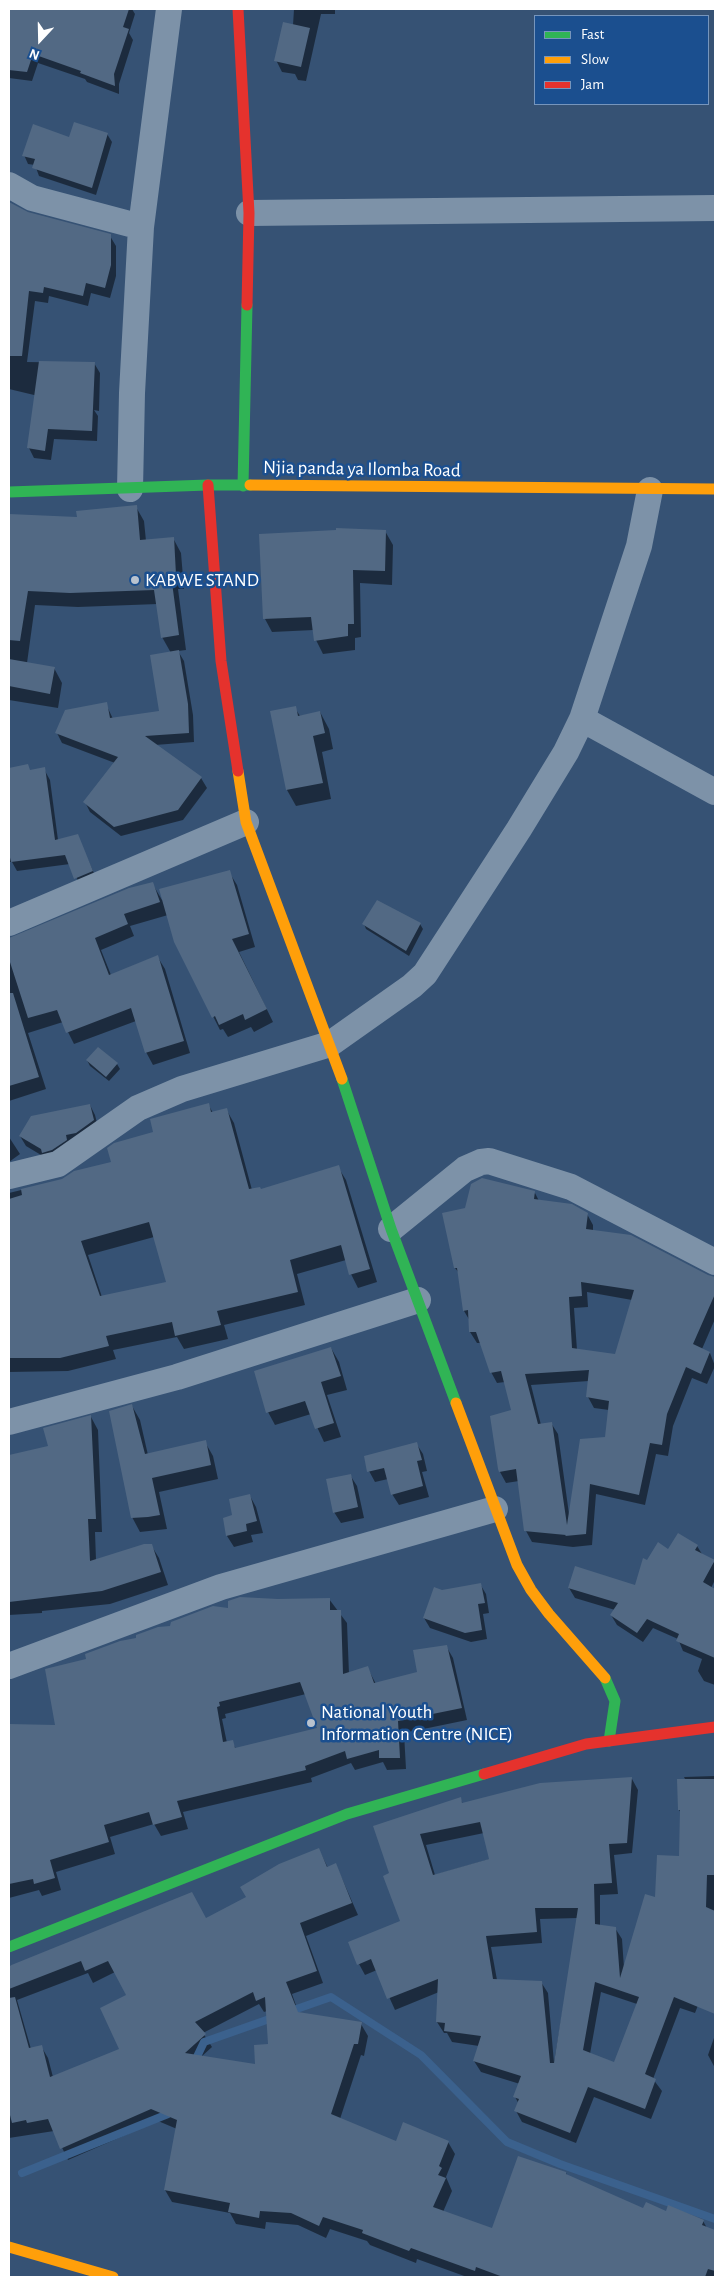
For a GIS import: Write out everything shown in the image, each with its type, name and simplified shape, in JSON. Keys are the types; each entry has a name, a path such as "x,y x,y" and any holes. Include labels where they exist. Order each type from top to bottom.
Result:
{"main road":[{"path":"238,9 249,213 244,486"},
{"path":"208,485 221,661 246,822 330,1044 391,1228 517,1565 531,1590 607,1681 616,1701 609,1740"},
{"name":"Njia panda ya Ilomba Road","path":"9,492 208,485 650,490 715,489"},
{"path":"9,1947 347,1814 548,1754 609,1740 715,1727"},
{"path":"9,2247 64,2270 113,2277"}],"street":[{"path":"130,489 132,393 142,227 169,9"},
{"path":"9,185 32,198 142,227"},
{"path":"249,213 715,208"},
{"path":"9,1176 58,1164 138,1108 182,1089 330,1044 412,986 425,974 519,829 566,752 582,719 639,546 650,490"},
{"path":"582,719 715,792"},
{"path":"9,923 246,822"},
{"path":"391,1228 465,1169 480,1162 489,1161 571,1187 715,1262"},
{"path":"9,1422 177,1377 418,1300"},
{"path":"9,1666 221,1587 495,1509"}],"building":[{"path":"9,9 129,9 123,27 129,29 114,74 115,86 80,73 81,71 33,54 27,72 9,70"},
{"path":"283,22 310,28 301,67 274,61"},
{"path":"74,122 108,133 92,188 32,168 35,159 22,156 33,124 69,137"},
{"path":"9,202 28,212 111,234 111,265 105,288 86,283 83,296 44,287 43,293 29,291 22,356 9,356"},
{"path":"39,361 95,362 92,431 48,429 45,451 27,448"},
{"path":"137,505 140,540 174,537 176,575 171,575 179,635 161,638 154,590 70,593 28,591 20,641 9,640 9,514 77,517 76,511"},
{"path":"336,528 386,530 385,571 353,570 354,624 348,624 348,636 314,641 311,617 263,619 259,534 336,530"},
{"path":"179,650 188,704 189,733 145,736 202,777 178,810 114,827 83,802 118,757 55,733 65,710 107,702 110,718 159,711 150,655"},
{"path":"9,659 55,667 50,694 9,686"},
{"path":"296,706 298,716 320,711 325,733 313,736 323,783 286,790 270,711"},
{"path":"28,764 30,770 45,767 55,840 78,834 93,871 74,879 65,855 11,862 9,853 9,768"},
{"path":"230,870 249,934 232,939 267,1009 245,1020 243,1014 219,1025 215,1016 212,1018 174,942 159,889"},
{"path":"153,882 160,902 124,914 128,924 95,938 109,975 158,955 184,1041 145,1053 131,1008 66,1033 57,1010 28,1018 9,959 9,938 129,888"},
{"path":"377,900 421,923 406,951 362,924"},
{"path":"9,993 13,993 39,1077 9,1086"},
{"path":"98,1047 118,1063 106,1077 86,1060"},
{"path":"209,1103 211,1112 227,1108 249,1189 260,1187 261,1189 339,1165 370,1269 349,1275 341,1245 290,1260 298,1292 217,1311 221,1325 175,1336 172,1322 106,1336 109,1346 60,1358 9,1358 9,1199 22,1195 21,1189 62,1179 74,1171 111,1162 107,1148 114,1143 153,1132 150,1119","holes":["149,1222 166,1282 100,1296 81,1241"]},
{"path":"90,1104 94,1120 76,1133 66,1135 67,1140 52,1150 42,1153 41,1149 19,1136 31,1116"},
{"path":"482,1178 535,1191 534,1199 572,1204 588,1213 586,1229 631,1235 715,1277 715,1294 693,1344 710,1352 701,1374 686,1367 667,1414 662,1445 650,1443 639,1495 590,1484 586,1534 565,1536 524,1531 516,1469 499,1472 498,1469 490,1416 511,1410 501,1371 490,1373 476,1332 469,1332 468,1310 463,1311 457,1268 454,1268 442,1213 465,1208 471,1184","holes":["581,1282 634,1290 615,1354 572,1348 569,1297 582,1296","589,1370 586,1397 609,1401 605,1437 580,1439 567,1525 552,1422 538,1424 525,1374"]},
{"path":"331,1347 341,1376 321,1382 334,1423 315,1429 305,1401 266,1413 254,1371"},
{"path":"132,1404 145,1454 206,1440 211,1465 152,1478 160,1515 131,1518 109,1411"},
{"path":"91,1415 96,1519 88,1519 90,1561 144,1544 152,1544 161,1572 102,1591 9,1602 9,1455 48,1446 43,1428"},
{"path":"417,1442 422,1460 417,1461 423,1486 391,1495 384,1468 367,1472 364,1456"},
{"path":"351,1474 358,1507 333,1513 326,1479"},
{"path":"250,1494 257,1521 246,1524 247,1531 226,1536 223,1518 232,1515 229,1499"},
{"path":"678,1533 698,1545 695,1550 715,1560 703,1582 715,1589 715,1658 676,1641 679,1634 647,1619 637,1633 610,1615 618,1603 568,1588 575,1566 635,1585 643,1558 647,1560 658,1542 668,1549"},
{"path":"481,1583 485,1603 478,1604 482,1630 465,1633 423,1618 434,1587 442,1590"},
{"path":"240,1597 278,1599 330,1598 330,1610 341,1610 343,1674 368,1666 374,1683 417,1672 413,1650 447,1645 462,1708 398,1721 400,1758 379,1758 379,1750 347,1759 345,1751 305,1766 306,1770 177,1801 182,1817 153,1825 149,1812 104,1825 109,1842 50,1860 55,1878 34,1884 33,1879 9,1884 9,1724 55,1725 45,1669 86,1659 85,1654 120,1641 136,1638 136,1635 158,1627 170,1626 171,1622 213,1606 228,1608 228,1601","holes":["300,1682 317,1728 235,1748 233,1740 223,1742 217,1707 220,1706 219,1702"]},
{"path":"632,1777 627,1843 609,1844 612,1883 594,1884 595,1924 616,1927 620,1978 645,1894 655,1897 657,1855 679,1856 680,1810 678,1810 677,1779 715,1779 715,1875 707,1875 706,1907 715,1911 715,2014 674,1997 645,2074 656,2079 645,2109 588,2087 570,2133 514,2111 519,2099 513,2097 521,2076 473,2061 481,2036 444,2031 445,2023 436,2022 438,1979 387,1999 371,1959 357,1965 348,1942 400,1921 383,1876 389,1873 373,1826 461,1797 462,1803 540,1783","holes":["480,1822 489,1859 433,1875 420,1834","535,1908 578,1908 554,2063 550,2063 542,1981 493,1979 486,1936 537,1932","595,1982 639,1997 614,2062 583,2050"]},
{"path":"319,1848 327,1867 336,1863 352,1903 300,1923 317,1971 286,1982 298,2012 362,2022 358,2044 354,2044 331,2114 396,2141 403,2122 449,2141 439,2166 442,2168 438,2175 446,2178 433,2207 492,2228 518,2156 566,2172 566,2174 643,2208 646,2202 666,2211 668,2205 704,2220 702,2225 715,2230 715,2271 708,2269 705,2277 503,2277 476,2267 475,2271 411,2248 409,2251 362,2233 363,2230 323,2217 319,2226 291,2213 260,2211 259,2218 228,2212 230,2203 164,2190 177,2120 151,2109 60,2149 48,2119 27,2123 26,2120 12,2123 9,2111 9,1998 15,1997 29,2048 42,2045 50,2077 119,2049 100,2008 126,1995 108,1961 85,1971 81,1961 9,1989 9,1966 192,1892 206,1918 246,1897 240,1887 279,1864","holes":["253,1992 256,2001 265,1997 268,2044 254,2045 255,2064 185,2053 206,2034 195,2022"]}],"waterway":[{"path":"288,2012 331,1997 421,2055 507,2142 560,2164 715,2219"},
{"path":"194,2063 204,2042 275,2017"},
{"path":"22,2173 168,2114 171,2109"}],"traffic: fast":[{"path":"243,486 247,305"},
{"path":"9,492 250,485"},
{"path":"342,1079 391,1229 456,1403"},
{"path":"605,1678 615,1701 609,1741"},
{"path":"9,1947 347,1814 484,1774"}],"traffic: slow":[{"path":"250,485 715,489"},
{"path":"238,771 246,822 342,1079"},
{"path":"456,1403 517,1565 531,1590 549,1614 605,1678"},
{"path":"9,2247 113,2277"}],"traffic: jam":[{"path":"238,9 249,213 247,305"},
{"path":"208,485 221,661 238,771"},
{"path":"484,1774 586,1744 715,1727"}],"place":[{"name":"KABWE STAND","path":"135,580"},
{"name":"National Youth Information Centre (NICE)","path":"311,1723"}]}
